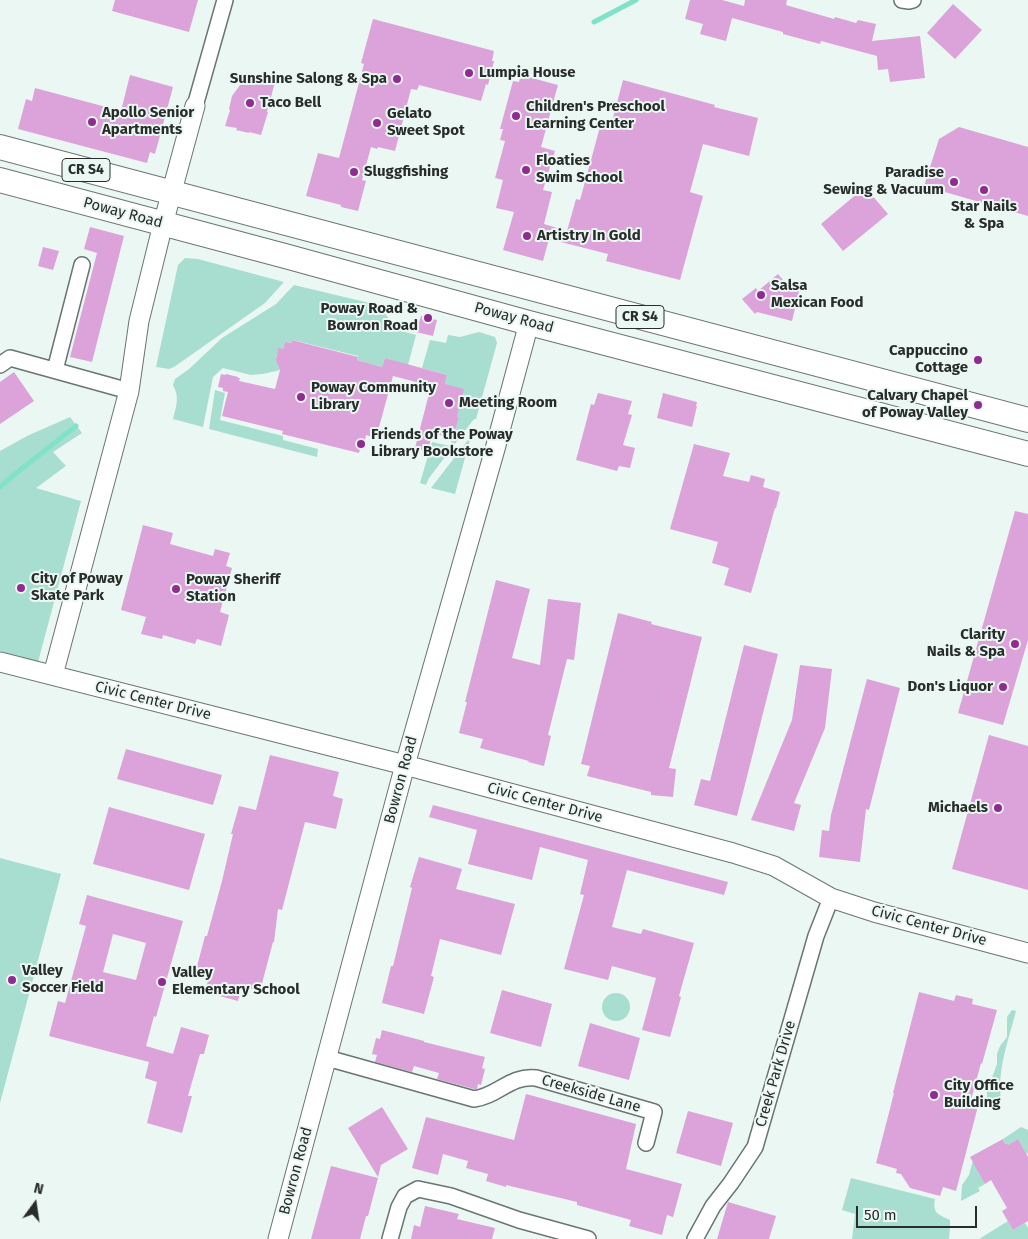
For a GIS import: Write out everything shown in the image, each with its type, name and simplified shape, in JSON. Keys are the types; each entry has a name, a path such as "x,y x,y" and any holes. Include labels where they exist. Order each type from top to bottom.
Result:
{"main road":[{"name":"CR S4","path":"0,147 1028,420"},
{"name":"Poway Road","path":"0,180 529,323 1028,454"},
{"path":"285,256 326,253 371,265 384,266 389,262 392,251"},
{"path":"529,323 532,312 538,308 545,308 600,322 623,324 647,319"},
{"path":"588,338 633,335 678,345 683,344 688,339 690,331"},
{"path":"750,380 769,375 790,376 888,401 893,401 902,395 903,387"},
{"path":"899,420 903,412 915,406 999,428 1028,426"}],"street":[{"path":"54,675 129,391 139,321 162,224 225,0"},
{"path":"902,0 913,0"},
{"path":"55,370 82,265"},
{"name":"Bowron Road","path":"278,1239 405,765 529,323"},
{"path":"0,365 10,358 129,391"},
{"name":"Civic Center Drive","path":"0,662 405,765 755,860 774,866 831,898 874,912 1028,953"},
{"name":"Creek Park Drive","path":"695,1239 713,1206 755,1147 816,936 831,898"},
{"name":"Creekside Lane","path":"327,1058 474,1098 484,1097 517,1079 528,1077 660,1108 646,1142"},
{"path":"390,1239 398,1207 405,1196 418,1189 451,1196 519,1220 588,1239"}],"green space":[{"path":"185,258 198,259 284,282 265,303 174,367 169,369 156,367 178,265"},
{"path":"294,285 378,305 398,330 416,335 408,365 385,358 382,367 357,360 358,356 293,340 292,343 285,342 283,349 278,349 276,358 281,359 280,370 251,375 223,368 213,377 203,427 173,419 177,402 173,385 175,379 189,369 222,338 276,304"},
{"path":"479,332 495,337 497,343 476,419 474,419 429,478 426,485 420,483 432,442 450,446 459,417 445,384 447,375 422,368 430,340 446,343 448,335 460,337"},
{"path":"215,390 225,393 220,420 283,436 283,440 318,449 317,457 209,429"},
{"path":"70,417 82,433 53,452 66,466 36,488 81,501 38,662 0,651 0,451 27,436"},
{"path":"471,436 455,494 431,488"},
{"name":"Valley Soccer Field","path":"0,858 61,874 0,1103"},
{"path":"616,993 626,997 630,1007 626,1017 616,1021 606,1017 602,1007 606,997"},
{"path":"1012,1010 1016,1011 1002,1065 1001,1099 987,1104 987,1092 997,1064 997,1054 1007,1037 1007,1017"},
{"path":"1021,1127 1028,1130 1028,1153 1026,1154 1018,1139 1008,1145 1007,1143 1005,1144 1003,1139"},
{"path":"975,1155 985,1184 978,1188 980,1191 961,1201 962,1185 969,1175"},
{"path":"851,1178 935,1199 934,1204 937,1213 950,1220 949,1239 852,1239 855,1214 842,1210"},
{"path":"1008,1221 1013,1230 1025,1223 1028,1228 1028,1239 979,1239"}],"building":[{"path":"115,0 198,0 189,32 112,11"},
{"path":"690,0 722,0 744,6 745,0 787,0 786,5 834,19 835,17 856,23 858,20 876,24 872,41 920,36 925,78 890,82 888,69 878,70 877,56 821,41 820,44 732,18 726,41 700,34 703,24 685,19"},
{"path":"953,4 982,30 955,59 927,33"},
{"path":"373,19 494,51 492,61 494,61 488,85 486,84 481,101 419,85 417,90 411,89 395,151 371,147 362,180 366,181 358,211 306,196 318,153 339,158 364,64 361,63"},
{"name":"Taco Bell","path":"248,74 275,82 261,135 225,126 232,96"},
{"name":"Apollo Senior Apartments","path":"130,75 173,87 155,154 150,152 147,163 18,129 26,99 32,101 35,88 121,111"},
{"path":"521,75 558,85 541,147 555,151 543,190 552,192 544,224 567,231 576,199 580,200 600,127 610,129 623,80 758,118 749,156 703,144 690,192 703,196 680,280 606,261 608,254 549,239 543,261 503,250 514,212 496,208 503,180 495,178 505,141 500,140 503,129 500,129 513,81 519,82"},
{"path":"959,127 1028,147 1028,216 924,186 939,139"},
{"path":"865,187 888,214 843,251 821,224"},
{"path":"90,227 124,236 92,362 70,357 97,253 84,249"},
{"path":"43,247 59,251 53,270 38,266"},
{"path":"778,274 792,291 801,284 792,321 757,312 755,314 742,299 756,288 758,291"},
{"path":"421,316 437,320 433,336 416,332"},
{"name":"Poway Community Library","path":"292,340 358,357 357,360 382,367 385,358 447,375 445,384 464,389 453,438 432,433 428,452 415,448 431,386 393,376 376,438 366,435 363,450 360,449 359,453 282,434 283,431 222,416 228,392 218,387 221,374 238,377 240,378 239,381 275,389 280,370 276,360 278,348 283,349 285,342 292,343"},
{"path":"14,372 34,401 0,424 0,382"},
{"path":"598,393 632,401 628,414 632,415 623,445 635,448 630,468 619,466 617,471 576,460 591,404 594,405"},
{"path":"663,393 697,402 692,427 657,418"},
{"path":"694,444 730,453 723,476 749,482 751,475 765,479 763,487 780,492 751,593 724,585 729,568 712,563 718,542 670,529"},
{"path":"1015,511 1028,514 1028,640 1003,725 958,713"},
{"name":"Poway Sheriff Station","path":"143,525 173,533 170,544 213,556 215,549 230,553 226,566 232,568 220,612 229,615 221,646 197,639 195,644 163,635 162,639 141,634 146,617 121,610"},
{"path":"496,580 530,589 512,658 540,665 548,599 581,603 574,660 567,659 548,735 551,736 544,766 480,748 483,739 459,733"},
{"path":"618,613 652,622 651,624 702,637 669,768 676,769 673,797 651,795 651,792 587,776 590,766 581,764"},
{"path":"744,645 778,654 737,816 694,805 701,779 710,781"},
{"path":"800,665 832,669 825,728 794,803 801,805 794,831 751,820 792,720"},
{"path":"867,679 900,688 869,810 866,809 860,862 819,857 822,830 829,831 831,815"},
{"name":"Michaels","path":"989,735 1028,746 1028,890 952,869"},
{"path":"126,749 222,775 213,805 117,779"},
{"path":"270,755 339,772 333,796 343,799 336,829 305,822 282,910 278,909 274,942 260,991 242,986 238,1001 205,992 209,977 195,974 222,881 233,834 231,834 239,806 256,810"},
{"path":"433,805 728,882 724,895 627,870 612,927 641,934 643,929 694,943 670,1037 642,1030 656,978 612,966 608,980 564,969 584,895 580,894 588,860 540,847 532,880 468,864 477,830 429,817"},
{"path":"109,807 205,834 189,890 93,864"},
{"path":"419,857 462,869 456,889 515,904 501,955 440,939 431,976 434,977 424,1014 382,1003 391,966 393,966 412,888 410,887"},
{"path":"87,895 183,921 146,1046 173,1054 181,1027 209,1035 204,1054 200,1054 188,1096 192,1096 182,1133 147,1123 157,1082 145,1078 149,1062 49,1036 58,1001 65,1003 86,926 79,924","holes":["113,934 146,943 136,980 103,972"]},
{"path":"502,990 552,1004 541,1047 490,1033"},
{"name":"City Office Building","path":"919,992 954,1001 956,995 973,999 972,1004 997,1010 970,1104 978,1106 956,1191 943,1187 940,1196 910,1188 901,1174 896,1173 897,1169 876,1163"},
{"path":"590,1023 640,1038 629,1080 578,1066"},
{"path":"382,1030 485,1057 482,1068 485,1069 481,1085 478,1084 477,1089 474,1089 437,1079 439,1073 414,1066 412,1072 375,1062 377,1055 372,1054 376,1038 380,1039"},
{"path":"526,1094 636,1124 626,1169 682,1184 673,1217 667,1215 662,1235 629,1226 631,1220 577,1205 577,1202 486,1181 488,1174 466,1168 468,1161 443,1154 438,1175 412,1168 426,1117 514,1140"},
{"path":"382,1107 408,1149 381,1165 378,1177 348,1128"},
{"path":"688,1111 733,1123 721,1166 676,1153"},
{"path":"1003,1139 1005,1144 1007,1143 1008,1145 1018,1139 1028,1157 1028,1221 1013,1230 1002,1211 1007,1208 991,1180 985,1184 970,1157"},
{"path":"331,1166 378,1178 360,1239 311,1239"},
{"path":"728,1202 776,1216 769,1239 717,1239"},
{"path":"425,1206 459,1214 457,1219 495,1228 492,1239 411,1239 414,1225 420,1227"}],"waterway":[{"path":"594,22 636,0"},
{"path":"0,487 76,426"}],"place":[{"name":"Lumpia House","path":"469,73"},
{"name":"Sunshine Salong & Spa","path":"397,79"},
{"name":"Taco Bell","path":"250,103"},
{"name":"Children's Preschool Learning Center","path":"516,116"},
{"name":"Apollo Senior Apartments","path":"92,122"},
{"name":"Gelato Sweet Spot","path":"377,123"},
{"name":"Floaties Swim School","path":"526,170"},
{"name":"Sluggfishing","path":"354,172"},
{"name":"Paradise Sewing & Vacuum","path":"954,182"},
{"name":"Star Nails & Spa","path":"984,190"},
{"name":"Artistry In Gold","path":"527,236"},
{"name":"Salsa Mexican Food","path":"761,295"},
{"name":"Poway Road & Bowron Road","path":"428,318"},
{"name":"Cappuccino Cottage","path":"978,360"},
{"name":"Poway Community Library","path":"301,397"},
{"name":"Meeting Room","path":"449,403"},
{"name":"Calvary Chapel of Poway Valley","path":"978,405"},
{"name":"Friends of the Poway Library Bookstore","path":"361,444"},
{"name":"City of Poway Skate Park","path":"21,588"},
{"name":"Poway Sheriff Station","path":"176,589"},
{"name":"Clarity Nails & Spa","path":"1015,644"},
{"name":"Don's Liquor","path":"1003,687"},
{"name":"Michaels","path":"998,808"},
{"name":"Valley Soccer Field","path":"12,980"},
{"name":"Valley Elementary School","path":"162,982"},
{"name":"City Office Building","path":"934,1095"}]}
